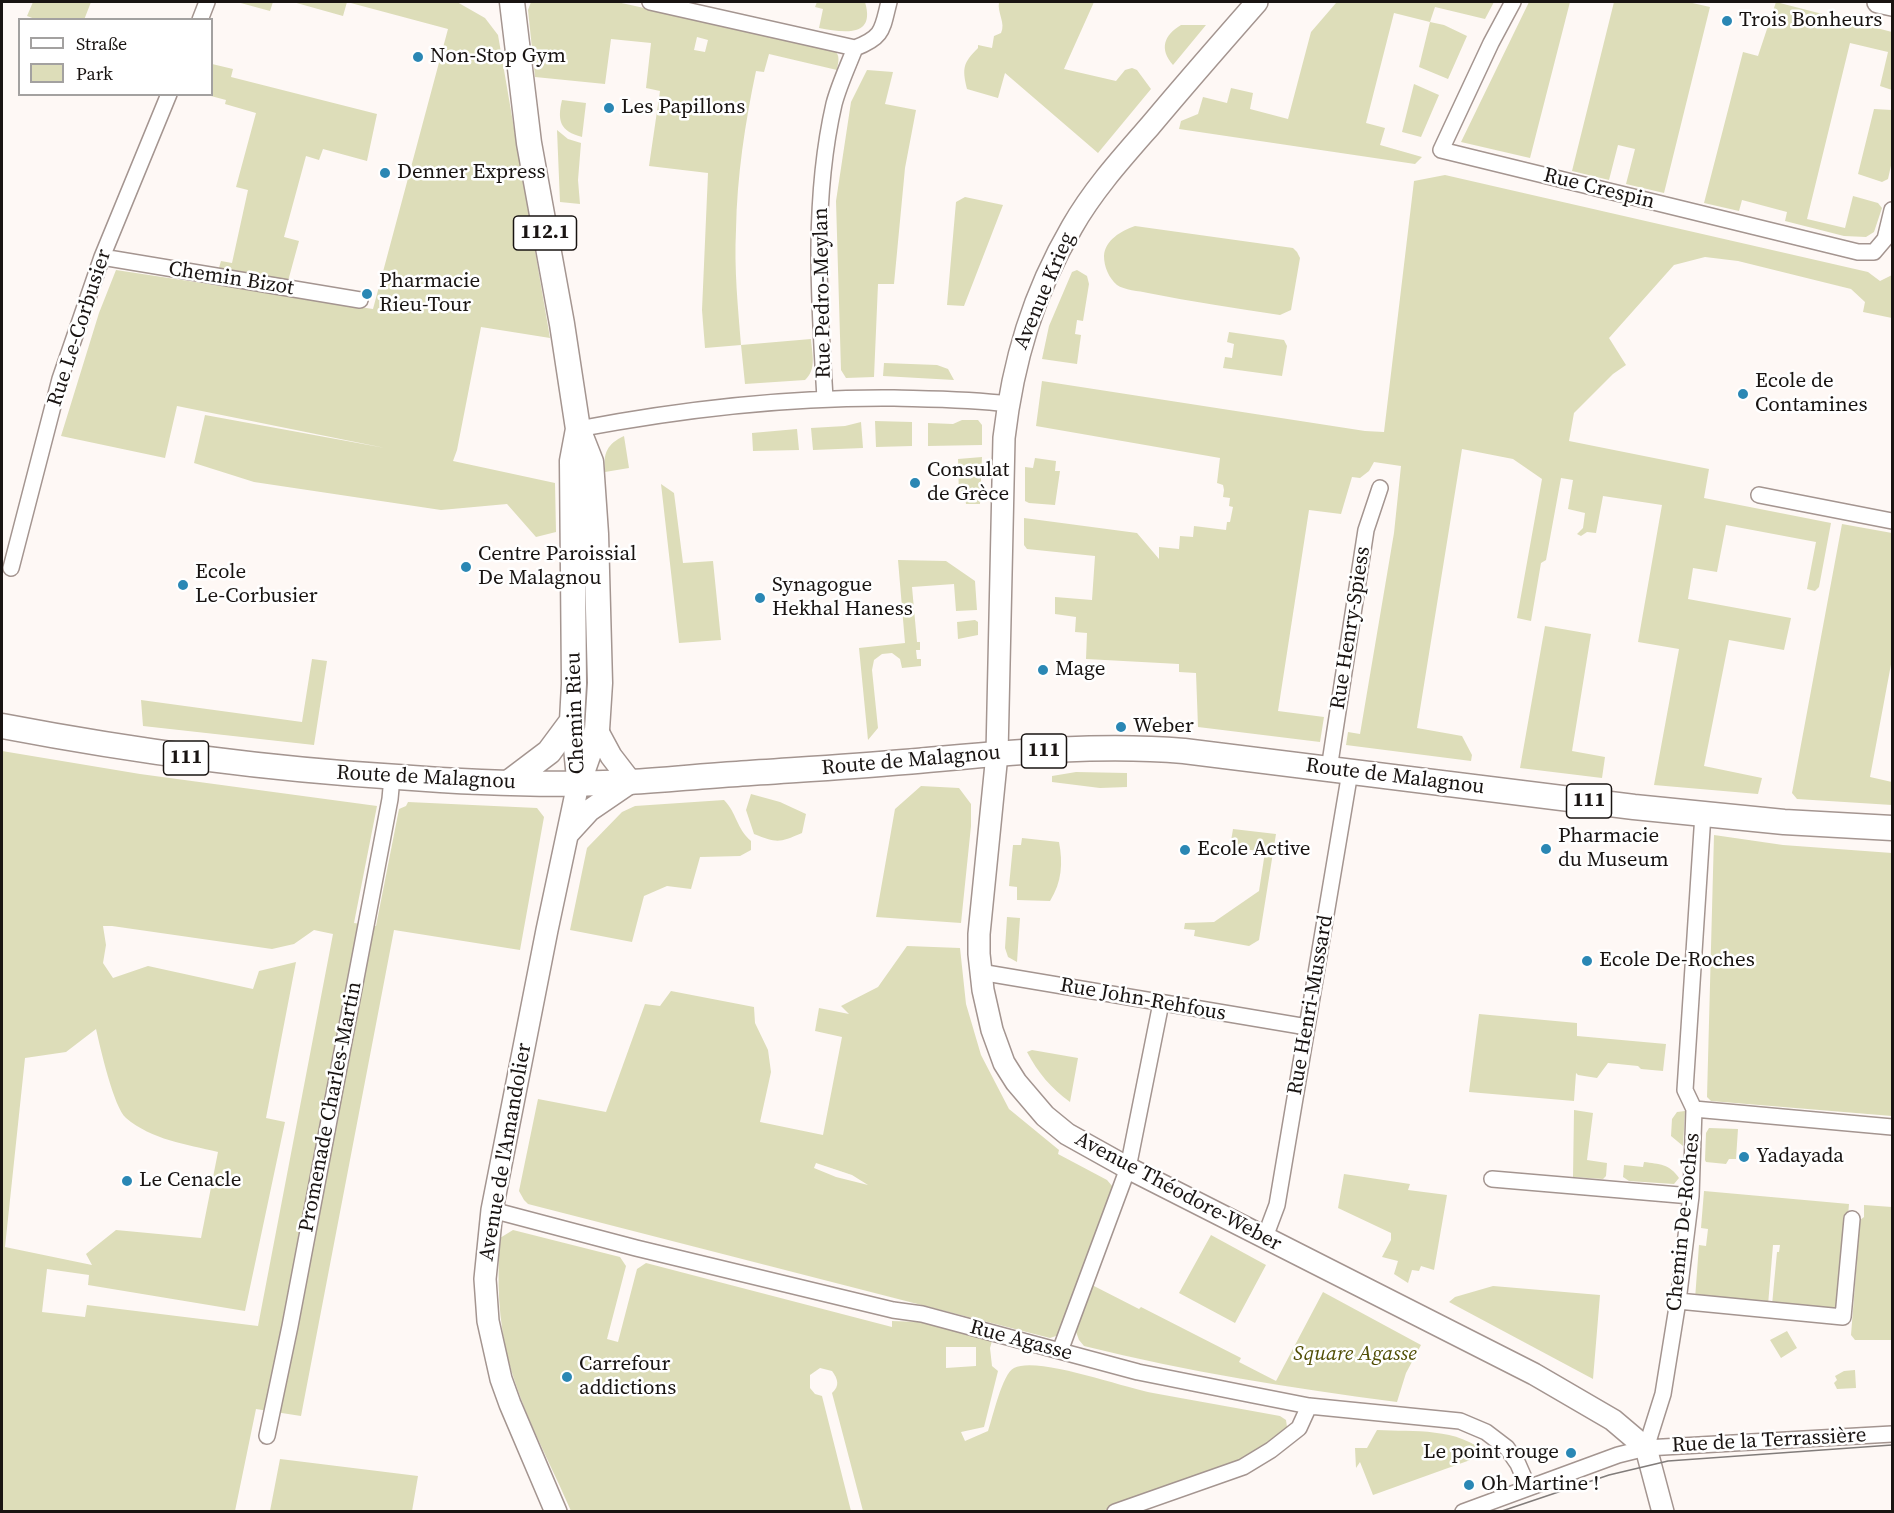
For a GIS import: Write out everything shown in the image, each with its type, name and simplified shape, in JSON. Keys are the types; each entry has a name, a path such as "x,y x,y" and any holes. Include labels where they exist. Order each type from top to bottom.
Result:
{"main road":[{"name":"Chemin Rieu","path":"512,2 527,132 562,324 578,429 591,462 596,534 600,683 597,730 578,784"},
{"name":"Chemin Rieu","path":"572,721 574,684 572,461 578,429"},
{"path":"508,783 544,756 572,721"},
{"name":"Route de Malagnou","path":"2,726 80,741 263,767 508,783 631,782 1067,749 1134,748 1184,751 1703,814 1784,822 1893,828"}],"street":[{"path":"201,18 207,2"},
{"path":"650,2 855,48 869,43 880,34 889,2"},
{"name":"Avenue Krieg","path":"997,754 1002,475 1008,404 1020,347 1030,317 1056,257 1073,225 1118,164 1257,2"},
{"name":"Rue Crespin","path":"1513,2 1491,43 1441,150 1858,252 1874,252 1885,239 1893,210"},
{"path":"1878,2 1893,5"},
{"name":"Rue Pedro-Meylan","path":"825,398 819,288 822,186 834,103 855,48"},
{"name":"Rue Le-Corbusier","path":"11,568 60,380 102,257 168,96"},
{"name":"Chemin Bizot","path":"102,257 360,300"},
{"name":"Rue Pedro-Meylan","path":"578,429 701,409 825,398 963,399 1008,404"},
{"name":"Rue Henry-Spiess","path":"1339,770 1366,530 1380,488"},
{"path":"1759,495 1893,521"},
{"name":"Chemin Rieu","path":"572,721 578,784"},
{"path":"567,835 590,810 631,782 614,761 597,730"},
{"name":"Avenue Théodore-Weber","path":"997,754 979,934 980,972 987,1008 1004,1063 1029,1099 1067,1134 1128,1168 1533,1374 1613,1420 1646,1448"},
{"name":"Rue Henri-Mussard","path":"1265,1237 1276,1205 1306,1027 1339,770"},
{"name":"Promenade Charles-Martin","path":"267,1436 390,799 392,777"},
{"name":"Avenue de l'Amandolier","path":"556,1512 510,1404 494,1356 488,1321 485,1279 492,1210 544,941 578,784"},
{"name":"Chemin De-Roches","path":"1646,1448 1663,1394 1678,1301 1691,1196 1694,1109 1685,1090 1703,814"},
{"name":"Rue John-Rehfous","path":"980,972 1306,1027"},
{"path":"1060,1351 1128,1168 1161,1003"},
{"path":"1694,1109 1893,1127"},
{"path":"1492,1179 1691,1196"},
{"name":"Rue Agasse","path":"492,1210 893,1310 922,1314 1138,1372 1309,1406 1460,1422 1486,1432 1507,1448 1518,1464 1528,1487"},
{"path":"1678,1301 1844,1317 1852,1219"},
{"path":"1115,1512 1243,1467 1271,1450 1299,1428 1309,1406"},
{"name":"Rue de la Terrassière","path":"1464,1512 1618,1455 1646,1448 1893,1434"},
{"path":"1646,1448 1663,1512"}],"green space":[{"path":"33,2 91,2 85,18 32,18 27,16"},
{"path":"237,2 273,2 270,11"},
{"path":"293,2 347,2 343,16"},
{"path":"347,2 457,2 485,18 498,35 550,338 481,327 453,461 555,483 556,532 536,537 507,504 441,510 254,482 194,463 205,415 385,448 177,406 165,458 61,436 99,313 116,270 373,309 448,29"},
{"path":"531,2 617,2 834,50 838,55 837,70 769,54 764,72 756,71 748,110 738,190 736,274 741,345 705,348 702,310 708,173 649,166 660,91 646,88 651,43 611,39 605,84 535,77 528,10","holes":["697,37 708,40 705,52 694,50"]},
{"path":"817,2 865,2 866,22 861,28 855,30 837,31 819,28 823,9 815,7"},
{"path":"999,2 1094,2 1064,69 1116,81 1125,70 1132,68 1137,70 1151,89 1098,153 1005,73 998,98 967,89 964,71 969,58 978,45 992,48 994,36 1001,33 1003,25"},
{"path":"1334,2 1494,2 1485,19 1435,7 1430,22 1394,13 1366,123 1385,128 1380,145 1422,157 1415,164 1179,129 1181,121 1198,114 1203,97 1227,103 1231,88 1253,93 1250,109 1288,119 1311,32 1336,3"},
{"path":"1529,2 1570,2 1530,158 1461,142"},
{"path":"1614,2 1688,2 1710,7 1664,193 1626,184 1635,149 1618,145 1609,180 1572,171"},
{"path":"1776,2 1892,32 1892,90 1880,86 1888,52 1850,43 1807,219 1845,228 1853,196 1878,203 1882,208 1874,232 1866,237 1844,236 1785,221 1787,212 1742,200 1739,211 1704,203 1743,52 1758,56"},
{"path":"1430,22 1444,25 1467,36 1448,79 1419,67"},
{"path":"1181,25 1206,25 1173,65 1166,53 1165,43 1171,33"},
{"path":"213,64 233,69 231,77 377,114 367,161 323,149 319,160 306,156 284,237 299,241 288,281 218,271 221,261 232,263 248,190 236,187 256,113 225,104 226,100 211,96 213,96"},
{"path":"867,70 893,72 885,104 916,110 905,168 894,284 878,284 874,377 846,378 841,370 836,201 851,102"},
{"path":"1414,84 1439,95 1421,137 1402,132"},
{"path":"562,100 586,103 582,137 569,132 562,124 560,114"},
{"path":"1874,109 1892,110 1892,161 1888,179 1882,182 1858,174"},
{"path":"557,130 568,139 581,143 578,180 580,204 560,202"},
{"path":"1445,175 1868,272 1880,281 1892,275 1892,318 1863,312 1865,302 1851,289 1738,261 1705,257 1674,265 1609,338 1626,365 1613,374 1574,413 1569,441 1709,469 1704,498 1831,523 1819,587 1815,591 1807,589 1816,542 1726,525 1717,572 1693,568 1688,599 1791,618 1784,650 1729,640 1704,766 1762,778 1758,794 1654,785 1679,649 1638,642 1662,505 1603,496 1596,533 1587,532 1581,536 1577,534 1583,528 1585,513 1568,509 1573,480 1561,478 1546,560 1541,563 1531,621 1517,618 1542,479 1513,459 1462,449 1417,728 1462,736 1472,755 1471,761 1346,745 1348,732 1360,734 1394,533 1401,466 1374,462 1369,471 1360,478 1352,477 1341,514 1309,510 1278,711 1324,717 1320,742 1198,727 1196,673 1179,672 1179,664 1086,659 1087,633 1075,632 1076,617 1055,614 1055,597 1092,600 1095,556 1027,549 1024,545 1024,518 1137,533 1159,559 1159,547 1179,549 1180,536 1193,537 1194,526 1226,530 1233,507 1229,506 1230,498 1223,497 1223,485 1217,483 1220,458 1036,426 1042,381 1365,431 1384,432 1414,181"},
{"path":"965,197 1003,205 964,306 947,305 956,202"},
{"path":"1135,226 1293,248 1300,258 1291,310 1280,315 1120,287 1108,272 1104,260 1105,250 1115,237"},
{"path":"1077,270 1087,276 1089,284 1083,321 1077,320 1075,334 1081,335 1077,364 1042,359 1049,326 1072,272"},
{"path":"1229,332 1284,340 1287,346 1282,376 1223,368 1225,357 1232,358 1234,344 1227,342"},
{"path":"811,339 812,366 805,380 745,384 741,345"},
{"path":"884,363 937,365 948,369 954,380 883,376"},
{"path":"962,420 978,420 982,425 982,445 928,446 928,423 953,424"},
{"path":"875,421 912,422 912,446 876,447"},
{"path":"861,422 863,448 813,450 811,428 845,426"},
{"path":"797,429 799,450 753,451 752,433"},
{"path":"624,436 629,468 605,472 607,450"},
{"path":"982,457 980,504 966,504 965,496 959,496 958,459"},
{"path":"1035,458 1056,461 1055,471 1060,471 1055,505 1025,501 1025,467 1033,468"},
{"path":"661,484 674,493 683,563 713,561 721,640 679,643"},
{"path":"1842,524 1892,533 1892,659 1870,777 1892,782 1892,805 1797,799 1792,793"},
{"path":"898,560 946,561 975,581 977,610 956,611 954,584 912,587 917,642 920,642 920,650 916,650 917,659 921,659 921,666 902,668 900,659 892,653 882,654 874,660 872,670 878,728 868,740 859,648 905,643"},
{"path":"975,620 978,622 978,635 958,639 957,622"},
{"path":"1545,626 1591,634 1572,751 1605,757 1602,778 1520,768"},
{"path":"312,659 327,661 314,745 143,726 141,700 302,722"},
{"path":"2,751 140,774 377,806 354,923 376,926 399,809 406,806 408,802 537,808 544,817 520,950 394,930 301,1416 256,1409 235,1511 2,1511","holes":["103,926 272,949 294,944 314,930 333,934 258,1326 87,1305 85,1317 42,1312 47,1269 89,1275 88,1285 245,1311 285,1122 266,1118 296,962 259,971 253,989 148,966 113,978 103,963 106,945","96,1029 112,1090 126,1118 158,1136 218,1152 201,1238 116,1230 86,1254 92,1265 5,1247 25,1058 66,1052"]},
{"path":"1076,772 1127,773 1127,787 1100,788 1052,782 1052,776"},
{"path":"921,786 959,788 971,804 971,826 961,923 876,917 895,809"},
{"path":"751,794 780,802 806,814 802,833 778,841 754,834 746,810"},
{"path":"724,800 732,810 742,831 751,841 751,850 740,856 700,857 691,889 667,886 644,896 632,942 570,930 587,848 622,812 635,806"},
{"path":"1233,829 1276,834 1259,940 1249,946 1194,936 1195,930 1184,929 1185,923 1214,922 1259,891 1265,852 1230,847"},
{"path":"1714,835 1783,845 1892,853 1892,1116 1711,1101 1707,1097"},
{"path":"1022,838 1059,842 1060,872 1057,887 1050,901 1017,900 1017,887 1009,886 1013,845 1021,845"},
{"path":"1007,917 1020,918 1017,962 1008,957 1005,948"},
{"path":"907,946 960,948 966,1004 981,1055 1009,1109 1059,1150 1058,1154 1107,1180 1113,1187 1113,1195 1059,1335 1050,1338 528,1204 524,1200 519,1191 538,1099 606,1112 645,1004 660,1006 671,991 754,1007 755,1023 768,1050 771,1072 760,1122 823,1135 842,1037 815,1031 819,1008 849,1014 841,1006 878,987","holes":["816,1163 852,1175 868,1185 836,1177 814,1168"]},
{"path":"1479,1014 1577,1023 1577,1036 1666,1044 1663,1071 1608,1063 1597,1078 1576,1073 1574,1101 1469,1092"},
{"path":"1032,1050 1078,1058 1070,1102 1040,1073 1027,1052"},
{"path":"1574,1110 1593,1113 1587,1160 1607,1163 1606,1176 1603,1179 1573,1177"},
{"path":"1685,1111 1683,1146 1671,1136 1672,1119 1677,1112"},
{"path":"1709,1128 1738,1129 1736,1159 1729,1159 1726,1164 1706,1162 1706,1133"},
{"path":"1644,1162 1668,1167 1679,1178 1674,1184 1629,1181 1623,1177 1624,1165 1643,1167"},
{"path":"1344,1174 1410,1184 1408,1190 1447,1195 1434,1270 1421,1266 1419,1271 1412,1270 1408,1283 1394,1274 1398,1261 1382,1257 1391,1240 1391,1233 1338,1208"},
{"path":"1704,1191 1849,1204 1841,1305 1834,1311 1772,1305 1777,1252 1779,1252 1780,1245 1773,1245 1768,1305 1695,1299 1699,1245 1706,1246 1708,1229 1701,1228"},
{"path":"1864,1205 1892,1207 1892,1340 1855,1340 1851,1335 1860,1220 1864,1217"},
{"path":"513,1230 620,1257 626,1266 607,1339 618,1342 637,1269 646,1263 892,1327 892,1321 921,1322 992,1341 990,1348 992,1366 998,1371 984,1427 961,1432 965,1441 988,1431 1006,1378 1014,1368 1026,1365 1061,1369 1153,1393 1280,1416 1286,1420 1287,1427 1283,1434 1227,1470 1102,1511 863,1511 832,1393 836,1388 837,1380 832,1371 820,1368 810,1375 810,1388 815,1394 822,1396 851,1511 571,1511 529,1419 509,1362 499,1300 500,1238","holes":["946,1347 976,1347 976,1366 946,1368"]},
{"path":"1211,1235 1266,1265 1235,1323 1179,1293"},
{"name":"Square Agasse","path":"1092,1285 1139,1309 1141,1307 1241,1358 1239,1362 1276,1381 1323,1292 1421,1345 1406,1373 1397,1402 1201,1371 1084,1346 1075,1329"},
{"path":"1493,1286 1600,1295 1593,1379 1449,1302 1455,1297"},
{"path":"1787,1331 1797,1348 1781,1358 1770,1340"},
{"path":"1855,1370 1856,1388 1837,1389 1834,1383 1837,1380 1835,1376 1844,1371"},
{"path":"1377,1430 1420,1431 1449,1435 1475,1445 1487,1454 1373,1495 1360,1462 1356,1468 1355,1448 1367,1448"},
{"path":"280,1459 418,1476 412,1511 270,1511"}],"tram line":[{"path":"1499,1512 1609,1475 1668,1461 1892,1445"}],"place":[{"name":"Trois Bonheurs","path":"1727,21"},
{"name":"Non-Stop Gym","path":"418,57"},
{"name":"Les Papillons","path":"609,108"},
{"name":"Denner Express","path":"385,173"},
{"name":"Pharmacie Rieu-Tour","path":"367,294"},
{"name":"Ecole de Contamines","path":"1743,394"},
{"name":"Consulat de Grèce","path":"915,483"},
{"name":"Centre Paroissial De Malagnou","path":"466,567"},
{"name":"Ecole Le-Corbusier","path":"183,585"},
{"name":"Synagogue Hekhal Haness","path":"760,598"},
{"name":"Mage","path":"1043,670"},
{"name":"Weber","path":"1121,727"},
{"name":"Pharmacie du Museum","path":"1546,849"},
{"name":"Ecole Active","path":"1185,850"},
{"name":"Ecole De-Roches","path":"1587,961"},
{"name":"Yadayada","path":"1744,1157"},
{"name":"Le Cenacle","path":"127,1181"},
{"name":"Carrefour addictions","path":"567,1377"},
{"name":"Le point rouge","path":"1571,1453"},
{"name":"Oh Martine !","path":"1469,1485"}]}
